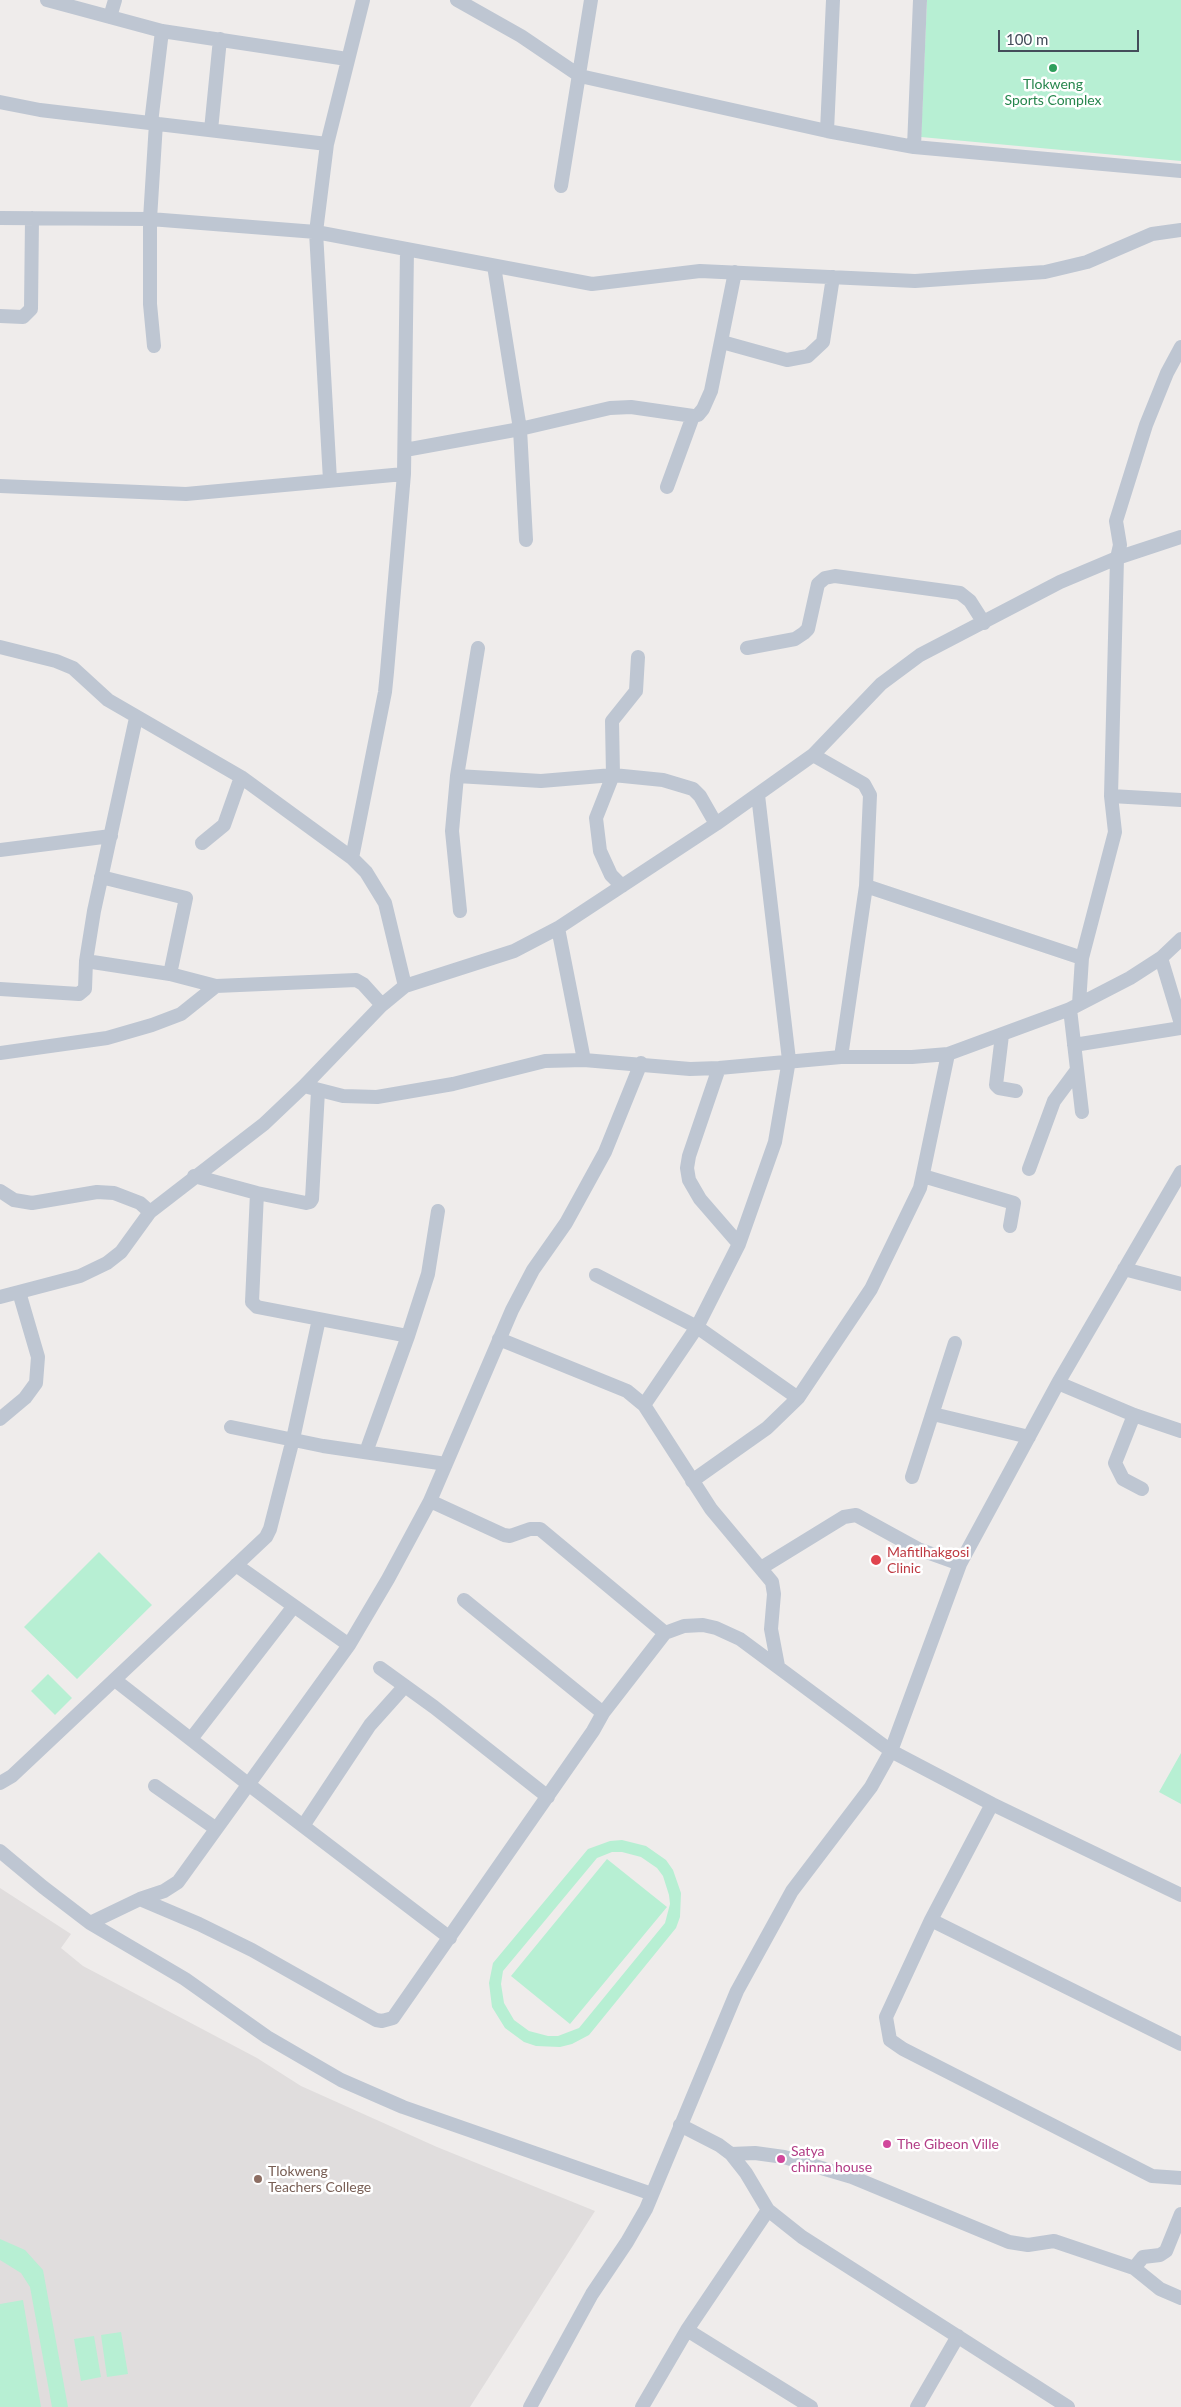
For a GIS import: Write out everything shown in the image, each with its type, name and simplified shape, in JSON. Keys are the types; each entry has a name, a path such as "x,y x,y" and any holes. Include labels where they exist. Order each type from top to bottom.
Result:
{"street":[{"path":"50,0 162,31 347,59"},
{"path":"110,17 115,0"},
{"path":"330,480 316,232 328,144 347,59 363,0"},
{"path":"457,0 521,36 580,76 827,131 914,147 1181,171"},
{"path":"561,186 591,0"},
{"path":"827,131 833,0"},
{"path":"914,147 920,0"},
{"path":"154,346 150,304 150,219 153,123 162,31"},
{"path":"211,130 220,40"},
{"path":"0,102 40,110 328,144"},
{"path":"0,218 150,219 316,232 592,284 693,272 735,272 916,280 1045,272 1087,262 1152,234 1181,230"},
{"path":"0,316 23,316 31,310 32,218"},
{"path":"352,858 385,692 404,474 407,250"},
{"path":"494,266 520,429 526,540"},
{"path":"405,450 520,429 610,408 631,407 693,416 698,414 703,409 711,391 735,272"},
{"path":"722,342 787,360 808,356 823,342 833,277"},
{"path":"1082,1112 1074,1045 1075,1007 1082,958 1115,832 1111,796 1117,558 1120,545 1116,521 1146,425 1174,374 1181,347"},
{"path":"667,486 693,416"},
{"path":"0,486 186,494 404,474"},
{"path":"0,1297 80,1276 107,1263 122,1252 150,1212 194,1176 264,1124 304,1086 382,1005 405,986 514,951 558,928 716,824 813,755 897,671 979,616 1117,558 1181,537"},
{"path":"747,648 795,639 804,633 808,629 818,584 825,578 835,576 960,593 970,602 979,616"},
{"path":"0,647 56,661 73,668 98,692 136,718 241,778 352,858 366,872 385,903 405,986"},
{"path":"460,911 452,831 457,776 478,648"},
{"path":"622,886 611,875 600,851 596,818 612,775 612,721 636,691 638,658"},
{"path":"0,988 79,994 84,989 86,961 94,911 136,718"},
{"path":"813,755 859,781 868,790 871,811 866,886 841,1057"},
{"path":"457,776 541,781 612,775 663,780 693,789 700,796 716,824"},
{"path":"202,843 224,825 241,778"},
{"path":"644,1405 697,1327 738,1244 775,1142 790,1060 758,794"},
{"path":"1111,796 1181,800"},
{"path":"0,850 111,836"},
{"path":"101,877 186,898 170,974"},
{"path":"866,886 1082,958"},
{"path":"558,928 584,1060"},
{"path":"304,1086 343,1096 378,1097 453,1084 545,1061 584,1060 641,1063 690,1069 841,1057 912,1057 948,1054 1075,1007 1130,978 1161,958 1181,939"},
{"path":"1161,958 1181,1024"},
{"path":"86,961 170,974 216,986 356,980 363,984 382,1005"},
{"path":"0,1053 107,1038 152,1025 181,1014 216,986"},
{"path":"1074,1045 1181,1028"},
{"path":"1002,1035 996,1084 999,1088 1016,1091"},
{"path":"692,1481 767,1428 798,1398 871,1290 920,1188 948,1054"},
{"path":"90,1923 164,1891 178,1882 215,1828 349,1645 388,1579 430,1501 499,1338 533,1270 566,1223 606,1152 641,1063"},
{"path":"719,1068 687,1168 689,1180 700,1199 738,1244"},
{"path":"1029,1170 1054,1101 1077,1070"},
{"path":"194,1176 257,1193 306,1203 311,1200 318,1091"},
{"path":"530,2407 592,2294 627,2242 652,2194 737,1990 792,1891 871,1787 891,1751 960,1564 1058,1383 1181,1172"},
{"path":"922,1176 1014,1203 1010,1226"},
{"path":"0,1191 14,1200 32,1203 97,1192 114,1192 140,1203 150,1212"},
{"path":"257,1193 252,1302 257,1307 408,1336"},
{"path":"366,1452 408,1336 428,1274 438,1211"},
{"path":"1124,1269 1181,1284"},
{"path":"596,1276 697,1327 798,1398"},
{"path":"0,1418 25,1398 36,1383 38,1357 19,1292"},
{"path":"0,1783 12,1776 266,1537 270,1529 293,1440 319,1319"},
{"path":"499,1338 627,1391 644,1405 711,1509 772,1582 774,1594 771,1630 778,1666"},
{"path":"912,1478 934,1414 955,1343"},
{"path":"1058,1383 1134,1415 1181,1431"},
{"path":"934,1414 1029,1437"},
{"path":"1134,1415 1115,1463 1123,1479 1142,1489"},
{"path":"231,1427 293,1440 446,1464"},
{"path":"430,1501 510,1536 530,1528 540,1529 665,1633"},
{"path":"761,1568 844,1517 856,1515 918,1549 960,1564"},
{"path":"236,1565 349,1645"},
{"path":"464,1600 603,1713"},
{"path":"191,1739 294,1606"},
{"path":"140,1900 199,1924 252,1950 376,2020 382,2021 397,2014 548,1797 603,1713 665,1633 684,1626 703,1625 716,1628 740,1639 891,1751 992,1804 1181,1895"},
{"path":"380,1668 434,1707 548,1797"},
{"path":"115,1680 450,1938"},
{"path":"303,1826 370,1725 404,1687"},
{"path":"155,1786 215,1828"},
{"path":"992,1804 931,1920 886,2017 890,2040 903,2049 1152,2176 1181,2178"},
{"path":"0,1851 43,1888 90,1923 184,1979 267,2037 341,2080 403,2107 652,2194"},
{"path":"931,1920 1181,2044"},
{"path":"680,2125 719,2145 731,2154 746,2173 768,2210 802,2237 1068,2407"},
{"path":"731,2154 755,2153 792,2160 852,2177 1009,2242 1028,2245 1054,2241 1134,2268 1160,2289 1181,2298"},
{"path":"642,2407 687,2330 768,2210"},
{"path":"1134,2268 1144,2257 1160,2255 1166,2251 1181,2214"},
{"path":"687,2330 811,2407"},
{"path":"917,2407 958,2336"}],"shaded area":[{"name":"Tlokweng Teachers College","path":"0,1888 71,1934 61,1948 83,1966 257,2058 301,2086 437,2147 595,2211 470,2407 0,2407"}],"green space":[{"name":"Tlokweng Sports Complex","path":"927,0 1181,0 1181,161 921,137"},
{"path":"99,1552 152,1605 77,1679 24,1627"},
{"path":"48,1674 72,1698 55,1715 31,1691"},
{"path":"1181,1753 1181,1804 1159,1792"},
{"path":"622,1840 646,1846 666,1860 673,1870 681,1893 680,1917 676,1928 589,2035 572,2044 560,2047 536,2046 524,2042 505,2028 492,2007 489,1983 493,1963 588,1849 610,1841","holes":["612,1852 622,1852 641,1857 657,1868 663,1876 670,1904 665,1923 579,2028 558,2036 548,2036 529,2031 514,2020 504,2003 501,1984 503,1971 597,1858"]},
{"path":"607,1859 667,1907 570,2024 511,1976"},
{"path":"0,2239 25,2250 43,2270 68,2407 52,2407 30,2287 21,2273 0,2260"},
{"path":"23,2300 41,2407 0,2407 0,2304"},
{"path":"121,2332 128,2374 107,2377 101,2335"},
{"path":"94,2336 101,2377 81,2381 74,2339"}],"place":[{"name":"Tlokweng Sports Complex","path":"1053,68"},
{"name":"Mafitlhakgosi Clinic","path":"876,1560"},
{"name":"The Gibeon Ville","path":"887,2144"},
{"name":"Satya chinna house","path":"781,2159"},
{"name":"Tlokweng Teachers College","path":"258,2179"}]}
